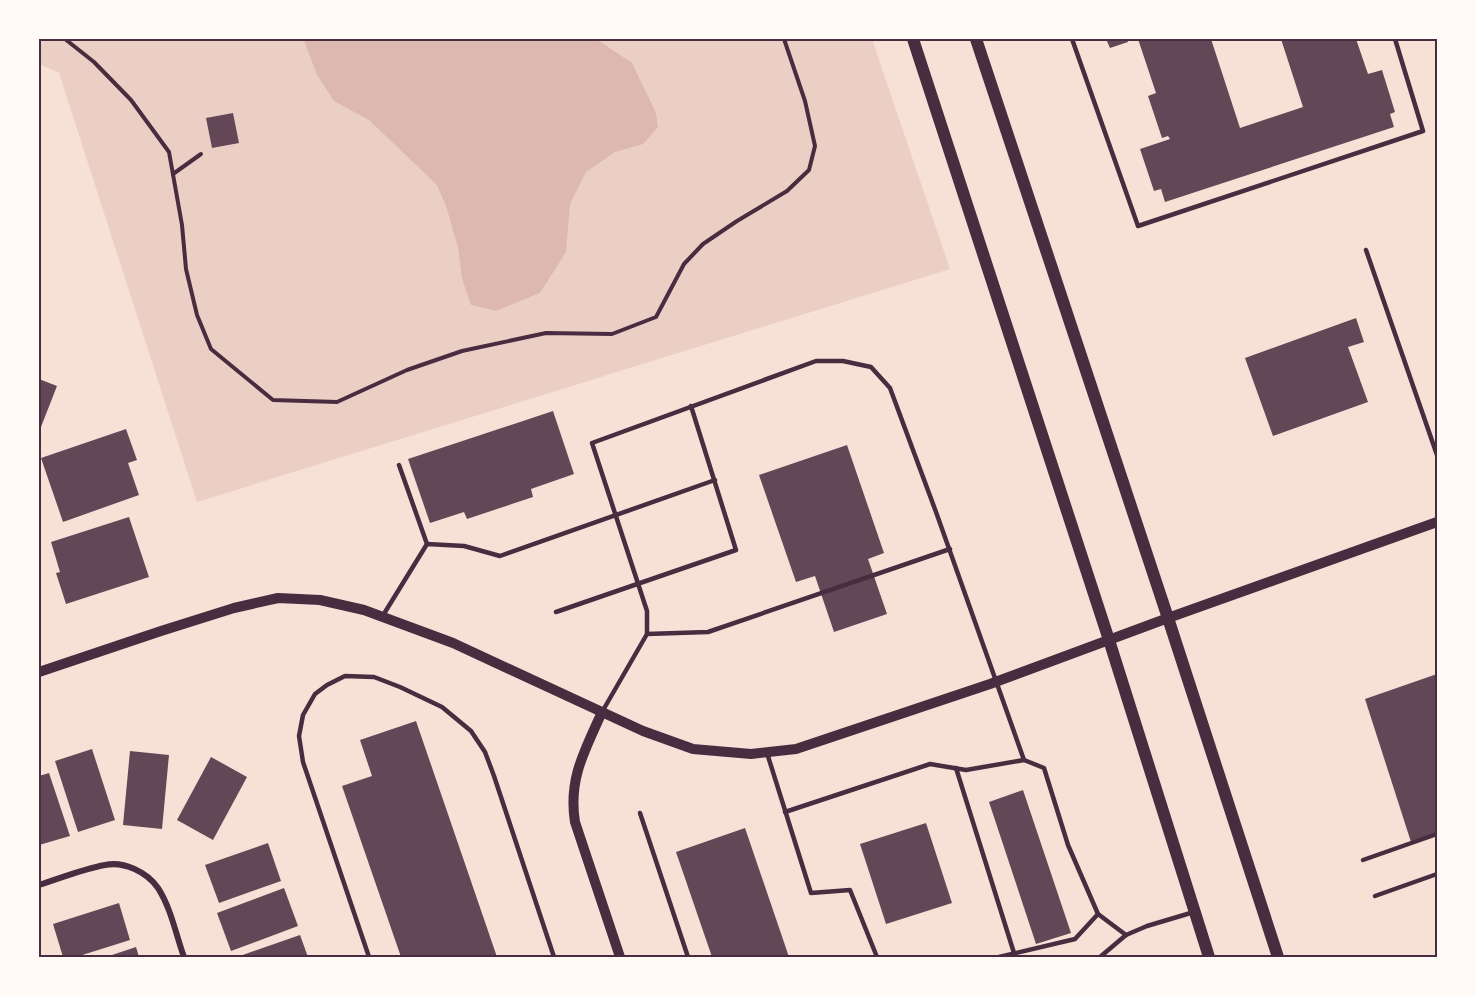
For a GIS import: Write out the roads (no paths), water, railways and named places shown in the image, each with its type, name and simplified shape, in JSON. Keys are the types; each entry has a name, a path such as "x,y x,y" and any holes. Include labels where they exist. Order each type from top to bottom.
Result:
{"main road":[{"path":"913,39 1109,640 1209,957"},
{"path":"976,39 1278,957"}],"street":[{"path":"39,672 161,630 234,608 278,598 320,600 364,610 453,643 643,731 693,749 751,754 796,748 996,682 1167,618 1437,522"},
{"path":"602,712 579,765 573,786 572,805 575,822 620,957"},
{"path":"39,885 89,868 108,864 125,865 141,873 157,886 184,957"}],"lane":[{"path":"1072,39 1138,226 1423,131 1395,39"},
{"path":"1366,250 1437,455"},
{"path":"602,712 647,634 647,611 592,442 816,361 843,361 871,367 890,388 950,549 1024,760"},
{"path":"556,612 736,550 691,406"},
{"path":"399,465 427,544"},
{"path":"427,544 464,546 500,556 715,480"},
{"path":"382,617 427,544"},
{"path":"647,634 708,632 950,549"},
{"path":"369,957 303,762 299,736 303,715 315,694 345,676 374,677 400,687 442,707 471,731 485,752 494,776 554,957"},
{"path":"767,752 811,893 850,890 877,957"},
{"path":"785,812 930,764 966,770 1024,760 1044,768 1068,845 1098,914 1126,935"},
{"path":"956,768 1014,953"},
{"path":"640,813 688,957"},
{"path":"1362,860 1437,834"},
{"path":"1375,896 1437,874"},
{"path":"1100,957 1126,935 1195,911"},
{"path":"999,957 1075,939 1098,914"}]}
